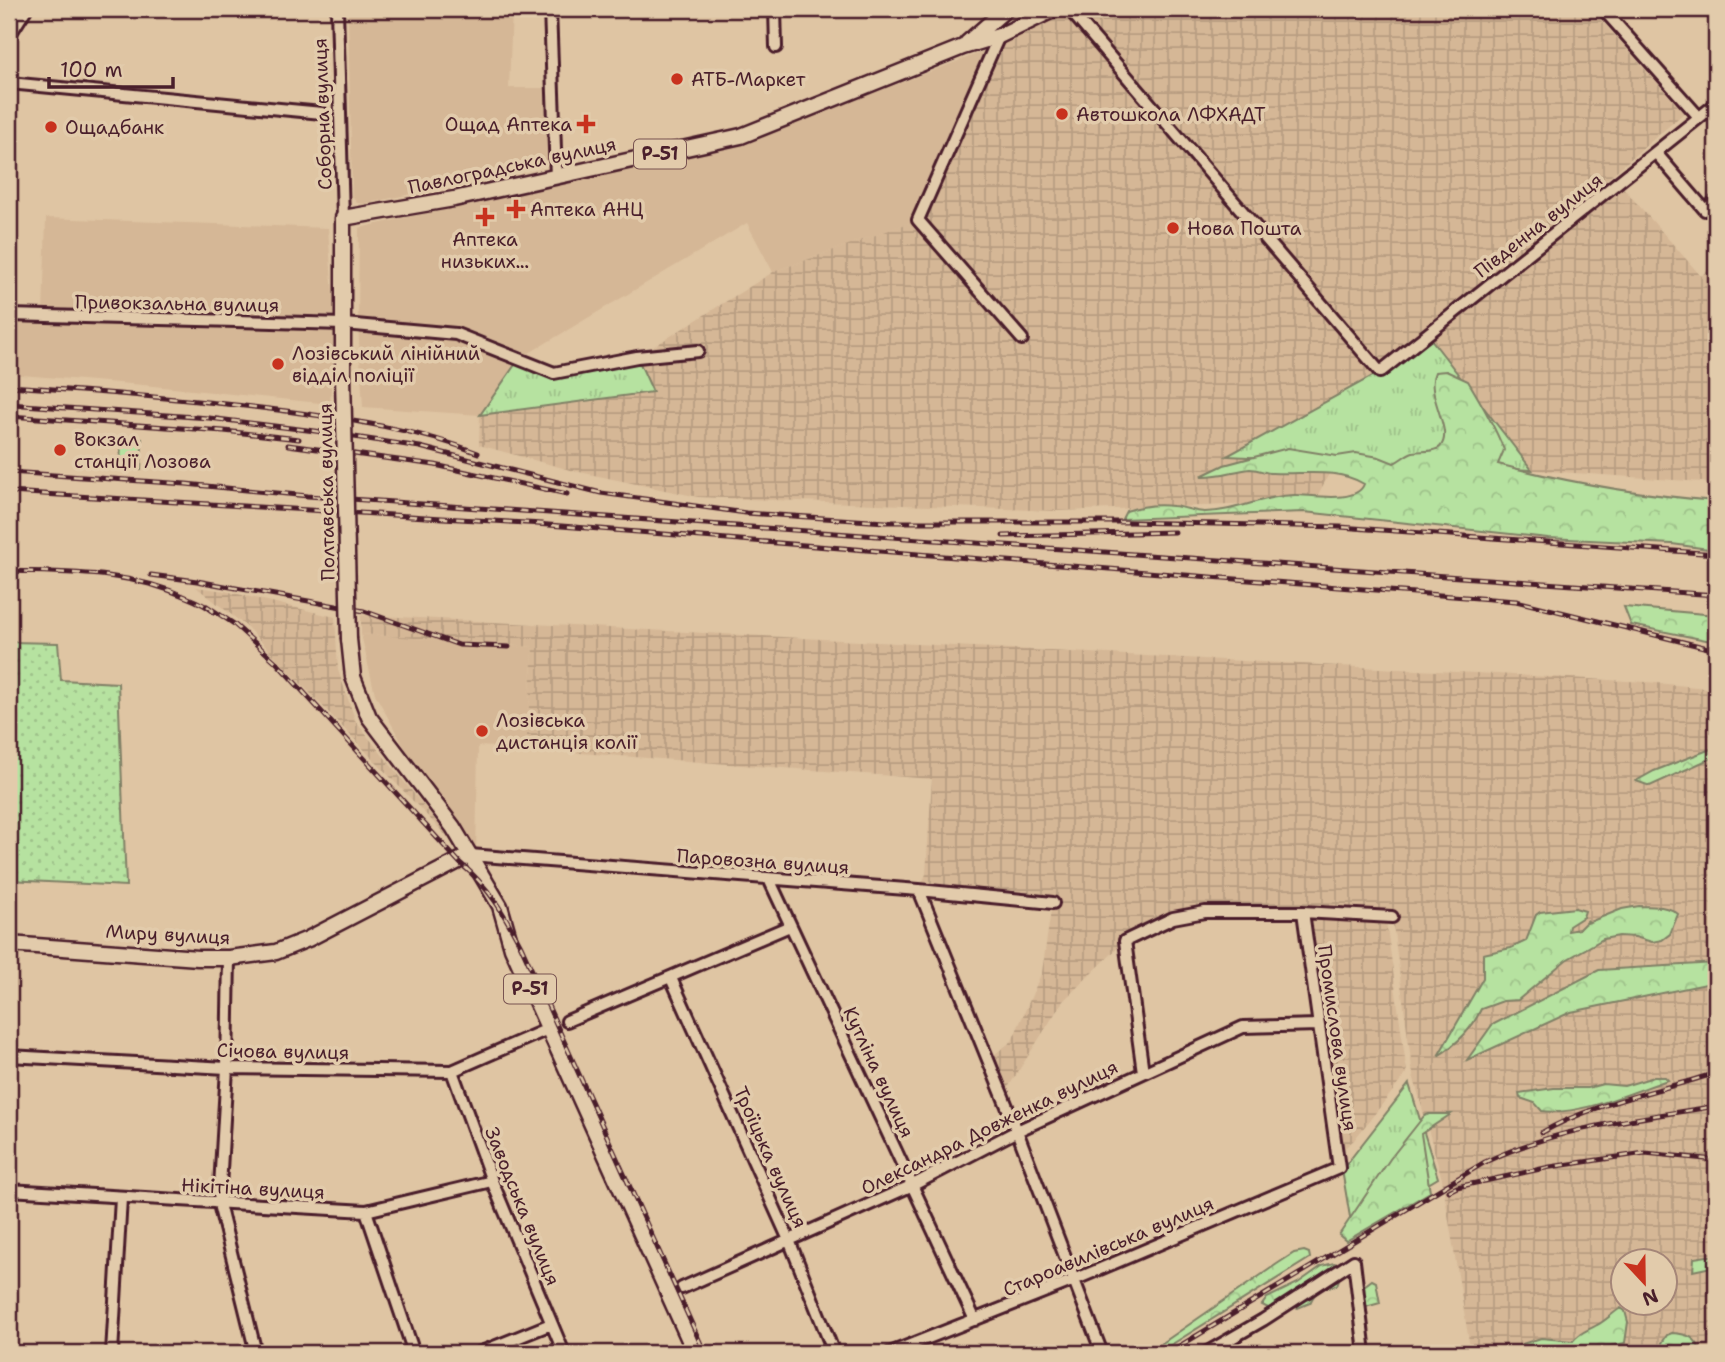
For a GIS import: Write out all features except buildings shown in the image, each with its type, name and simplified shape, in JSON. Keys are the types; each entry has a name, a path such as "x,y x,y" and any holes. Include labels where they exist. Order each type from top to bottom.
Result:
{"main road":[{"name":"Павлоградська вулиця","path":"964,47 1006,9"},
{"name":"Павлоградська вулиця","path":"343,218 454,199 741,136 964,47 999,36 1055,9"},
{"name":"Полтавська вулиця","path":"343,218 343,376 349,639 353,677 369,716 453,827 470,856"},
{"name":"Миру вулиця","path":"9,944 229,958 276,952 308,939 470,856"},
{"name":"Р-51","path":"470,856 500,906 512,948 695,1353"}],"street":[{"path":"9,37 26,9"},
{"name":"Соборна вулиця","path":"337,9 343,218"},
{"path":"550,9 555,177"},
{"path":"775,9 776,47"},
{"name":"Південна вулиця","path":"1069,9 1380,373 1716,104"},
{"path":"1603,9 1699,117"},
{"path":"999,36 918,220 1022,339"},
{"path":"9,83 322,113"},
{"path":"1656,153 1705,210 1716,201"},
{"name":"Привокзальна вулиця","path":"9,315 344,324 456,334 554,373 637,357 698,351"},
{"name":"Паровозна вулиця","path":"470,856 919,890 1052,903"},
{"name":"Кутліна вулиця","path":"769,879 975,1320"},
{"path":"919,890 1017,1131 1102,1353"},
{"path":"1143,1072 1125,940 1173,918 1195,914 1303,912 1392,917"},
{"name":"Промислова вулиця","path":"1303,912 1339,1168"},
{"path":"567,1021 790,926"},
{"path":"229,958 227,1068 219,1204 256,1353"},
{"name":"Троїцька вулиця","path":"671,978 789,1240 834,1353"},
{"name":"Олександра Довженка вулиця","path":"682,1288 913,1185 1017,1131 1243,1027 1318,1025"},
{"name":"Січова вулиця","path":"9,1056 227,1068 452,1071 548,1030"},
{"name":"Заводська вулиця","path":"452,1071 492,1181 564,1353"},
{"name":"Староавилівська вулиця","path":"890,1353 1074,1280 1339,1168"},
{"name":"Нікітіна вулиця","path":"9,1190 366,1211 492,1181"},
{"path":"112,1353 121,1198"},
{"path":"366,1211 414,1353"},
{"path":"1206,1353 1354,1261 1365,1353"},
{"path":"479,1353 551,1324"}],"shaded area":[{"path":"348,9 512,9 509,88 556,88 557,163 364,204 357,203 352,195"},
{"path":"1071,9 1591,9 1684,113 1445,319 1619,183 1701,276 1716,263 1716,483 1532,470 1427,335 1380,372 1228,456 1336,461 1314,502 1056,511 698,497 570,470 479,445 480,415 652,392 637,357 773,272 917,220 995,47"},
{"path":"995,47 918,220 773,272 747,223 519,359 480,415 363,407 358,325 359,228 742,143"},
{"path":"46,218 328,228 335,324 330,404 9,374 9,315 43,317"},
{"path":"196,587 225,591 335,617 338,670 356,722 456,846 247,627"},
{"path":"361,615 1647,682 1716,689 1716,1353 1471,1353 1442,1179 1413,1075 1392,917 1303,912 1173,918 1125,941 1063,1001 1002,1097 987,1060 1012,1041 1042,972 1052,903 919,890 926,874 932,779 526,749 533,647 361,634"},
{"path":"361,634 533,647 526,749 478,746 476,856 407,752 375,694"},
{"path":"1312,920 1386,920 1407,1073 1354,1140 1341,1151"}],"green space":[{"path":"1427,334 1532,470 1227,456 1380,372"},
{"path":"637,357 653,392 480,415 519,359 554,373"},
{"path":"1446,371 1468,381 1483,406 1504,450 1498,464 1606,487 1716,501 1716,550 1672,544 1548,538 1304,512 1122,519 1126,511 1149,506 1173,506 1205,512 1284,496 1334,497 1353,494 1364,484 1342,475 1272,473 1250,469 1201,476 1224,465 1288,448 1337,456 1356,453 1394,463 1413,452 1437,449 1444,440 1444,432 1433,391 1433,381 1435,372"},
{"path":"121,438 142,439 141,470 120,470"},
{"path":"1624,607 1716,615 1716,642 1631,625"},
{"path":"9,642 58,643 61,680 118,683 126,886 9,880"},
{"path":"1716,747 1716,758 1650,786 1636,781 1654,771"},
{"path":"1639,906 1665,908 1678,914 1670,934 1662,940 1652,942 1619,936 1603,939 1566,960 1518,1000 1503,1001 1481,1009 1463,1036 1438,1056 1483,978 1483,954 1511,948 1526,941 1536,915 1540,912 1575,908 1585,911 1583,917 1569,926 1568,931 1579,929 1588,920 1587,923 1622,909"},
{"path":"1716,963 1716,982 1571,1012 1467,1060 1492,1025 1599,970"},
{"path":"1654,1077 1665,1077 1668,1080 1589,1107 1557,1112 1542,1111 1535,1103 1520,1098 1519,1093 1554,1088 1588,1088 1603,1084 1624,1086"},
{"path":"1409,1084 1438,1178 1352,1229 1342,1170"},
{"path":"1451,1114 1421,1134 1430,1192 1346,1241 1339,1235 1390,1159 1424,1116"},
{"path":"1294,1253 1309,1253 1310,1258 1158,1353 1148,1353 1277,1264"},
{"path":"1716,1256 1716,1266 1693,1271 1694,1258"},
{"path":"1334,1263 1339,1265 1341,1274 1337,1285 1320,1290 1310,1303 1298,1308 1284,1304 1270,1309 1262,1305 1267,1298 1298,1283 1322,1266"},
{"path":"1372,1280 1376,1282 1380,1303 1362,1308 1360,1289"},
{"path":"1610,1316 1626,1316 1625,1343 1576,1353 1531,1353 1520,1349 1522,1344 1541,1338 1573,1341"},
{"path":"1672,1333 1691,1337 1697,1343 1700,1353 1683,1353 1679,1347 1663,1348 1662,1343 1667,1335"}],"railway":[{"path":"9,386 182,399 311,414 407,432 478,453"},
{"path":"9,404 209,418 315,431 420,447 601,493 746,513 886,522 1127,522 1340,527 1716,554"},
{"path":"9,416 299,439"},
{"path":"288,445 435,465 567,494"},
{"path":"9,472 186,484 308,496 1716,595"},
{"path":"9,492 543,524"},
{"path":"536,524 1516,601 1716,650"},
{"path":"1003,536 1175,532"},
{"path":"9,571 77,573 143,582 197,602 214,612"},
{"path":"151,575 364,611 459,645 509,647"},
{"path":"207,606 234,624 276,662 495,901 521,946 705,1353"},
{"path":"1541,1133 1605,1105 1716,1073"},
{"path":"1168,1353 1485,1162 1569,1132 1716,1106"},
{"path":"1449,1191 1550,1167 1645,1153 1716,1160"}],"place":[{"name":"АТБ-Маркет","path":"677,79"},
{"name":"Автошкола ЛФХАДТ","path":"1062,114"},
{"name":"Ощад Аптека","path":"586,124"},
{"name":"Ощадбанк","path":"51,127"},
{"name":"Аптека АНЦ","path":"516,209"},
{"name":"Аптека низьких...","path":"485,217"},
{"name":"Нова Пошта","path":"1173,228"},
{"name":"Лозівський лінійний відділ поліції","path":"278,364"},
{"name":"Вокзал станції Лозова","path":"60,450"},
{"name":"Лозівська дистанція колії","path":"482,731"}]}
